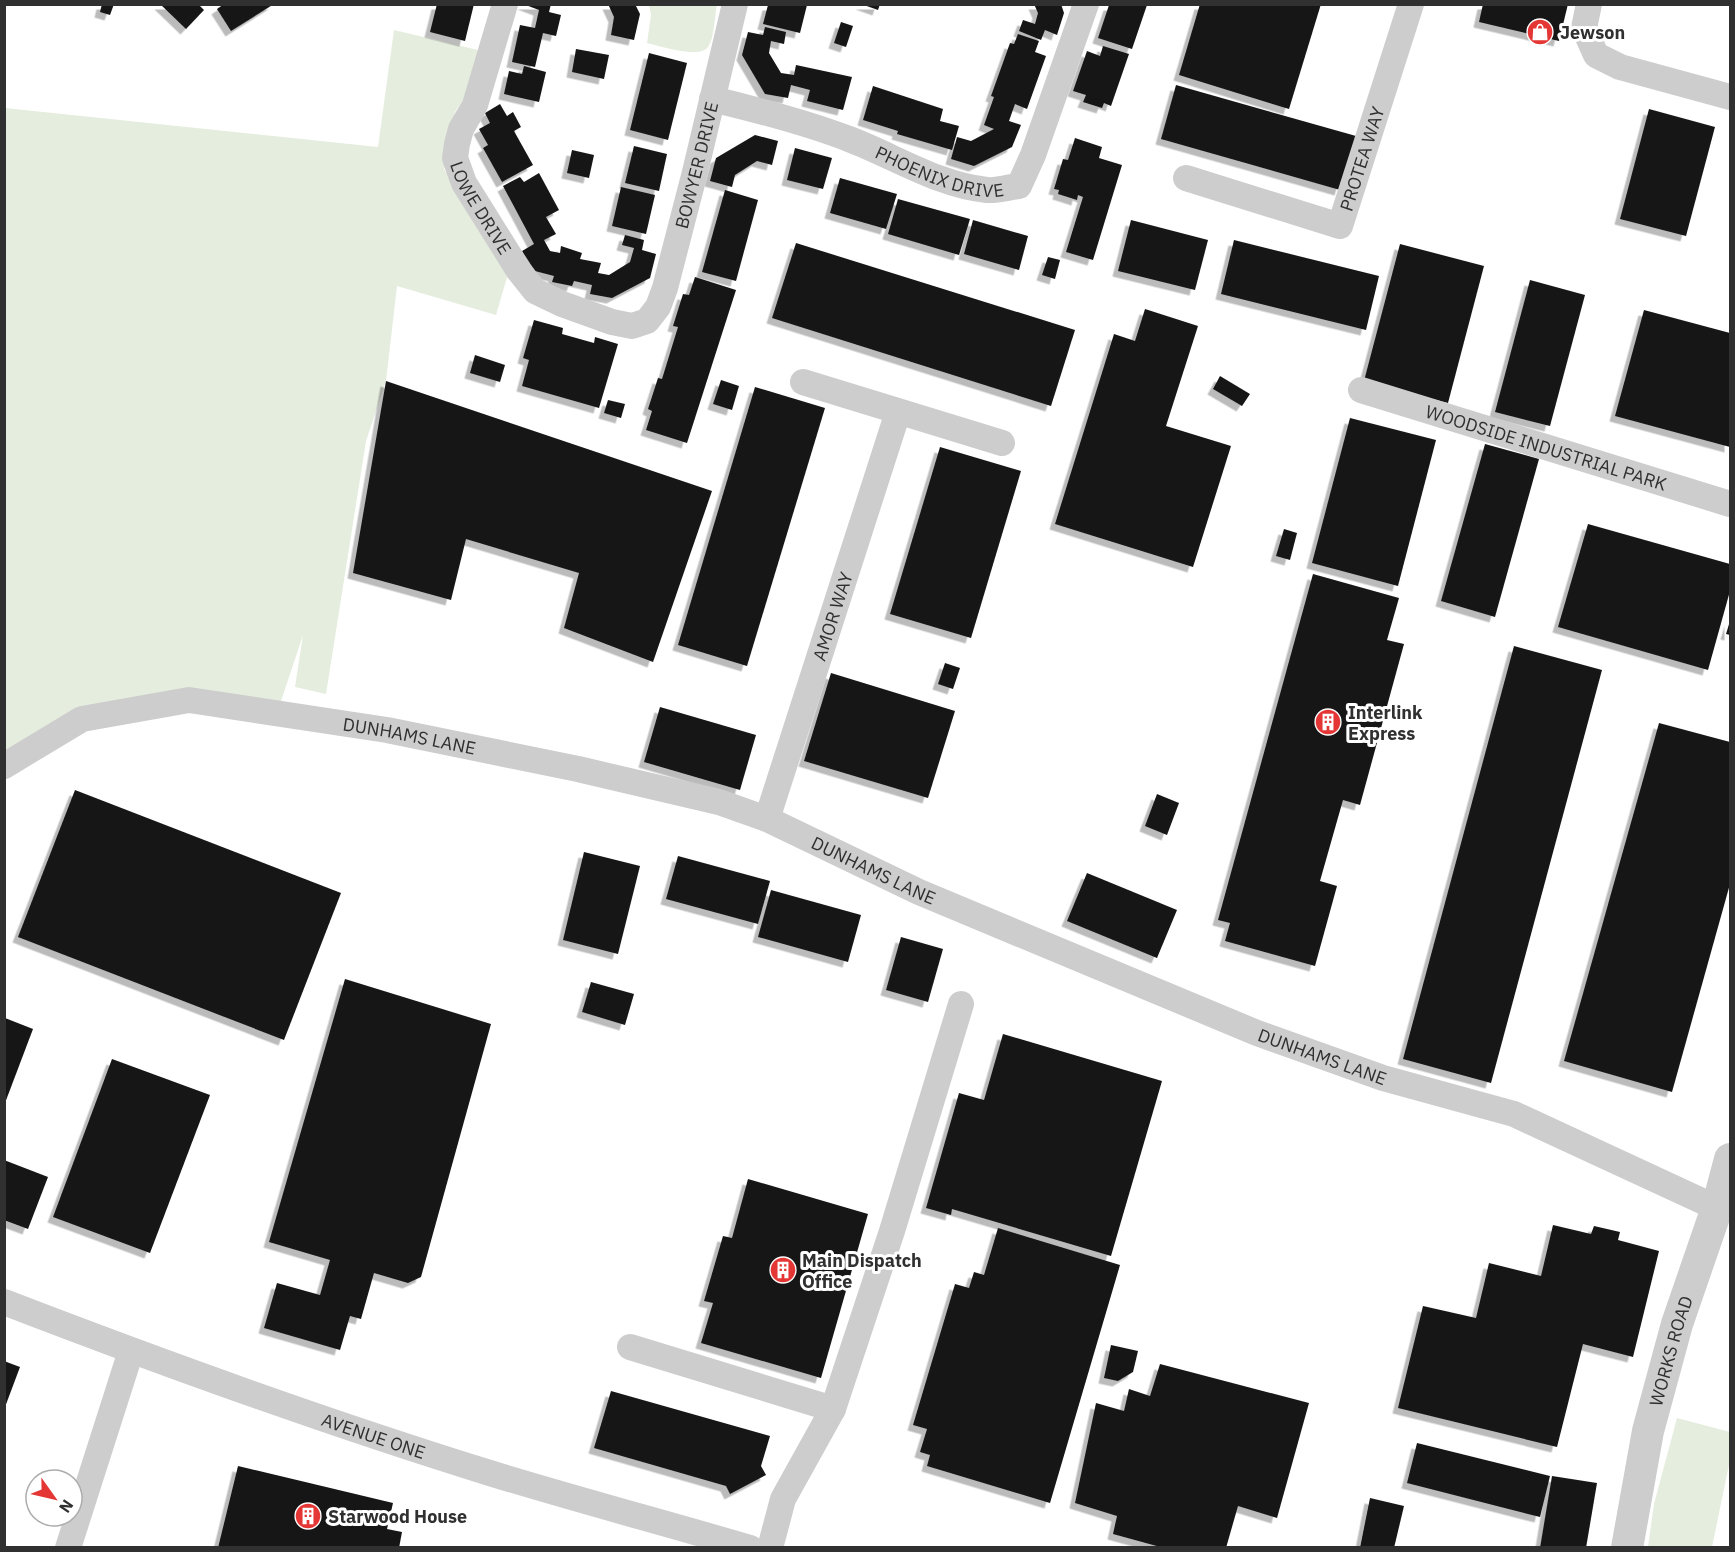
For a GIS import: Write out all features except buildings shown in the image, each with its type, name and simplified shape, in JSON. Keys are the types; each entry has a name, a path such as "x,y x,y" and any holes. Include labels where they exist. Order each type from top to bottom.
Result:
{"street":[{"name":"LOWE DRIVE","path":"505,4 475,105 461,129 457,144 455,158 464,183 519,271 535,291 562,304 612,322 632,326 647,321"},
{"name":"BOWYER DRIVE","path":"647,321 658,307 671,267 735,4"},
{"name":"PHOENIX DRIVE","path":"712,99 758,110 848,138 924,172 959,184 988,190 1019,186 1033,155 1086,4"},
{"name":"PROTEA WAY","path":"1186,178 1340,226 1411,4"},
{"path":"1589,4 1584,28 1596,55 1620,67 1731,97"},
{"path":"803,382 1002,443"},
{"name":"WOODSIDE INDUSTRIAL PARK","path":"1361,390 1731,504"},
{"name":"AMOR WAY","path":"767,819 898,412"},
{"name":"DUNHAMS LANE","path":"4,766 82,718 189,700 387,730 578,769 719,802 767,819 888,878 1257,1033 1383,1078 1514,1114 1717,1208"},
{"path":"770,1548 783,1499 833,1409 892,1231 961,1004"},
{"name":"WORKS ROAD","path":"1627,1548 1648,1431 1677,1324 1717,1208 1731,1159"},
{"name":"AVENUE ONE","path":"4,1302 131,1351 494,1474 750,1548"},
{"path":"630,1347 833,1409"},
{"path":"68,1548 131,1351"}],"green space":[{"path":"649,5 717,5 708,47 697,52 688,52 647,43 651,15"},
{"path":"394,30 482,51 473,84 455,112 444,169 510,267 496,315 397,286 386,381 366,441 326,694 295,687 303,635 277,713 189,700 82,719 5,766 5,108 378,147"},
{"path":"1677,1418 1730,1432 1730,1460 1712,1547 1648,1547 1654,1504"}],"place":[{"name":"Jewson","path":"1540,32"},
{"name":"Interlink Express","path":"1328,722"},
{"name":"Main Dispatch Office","path":"783,1270"},
{"name":"Starwood House","path":"308,1516"}]}
